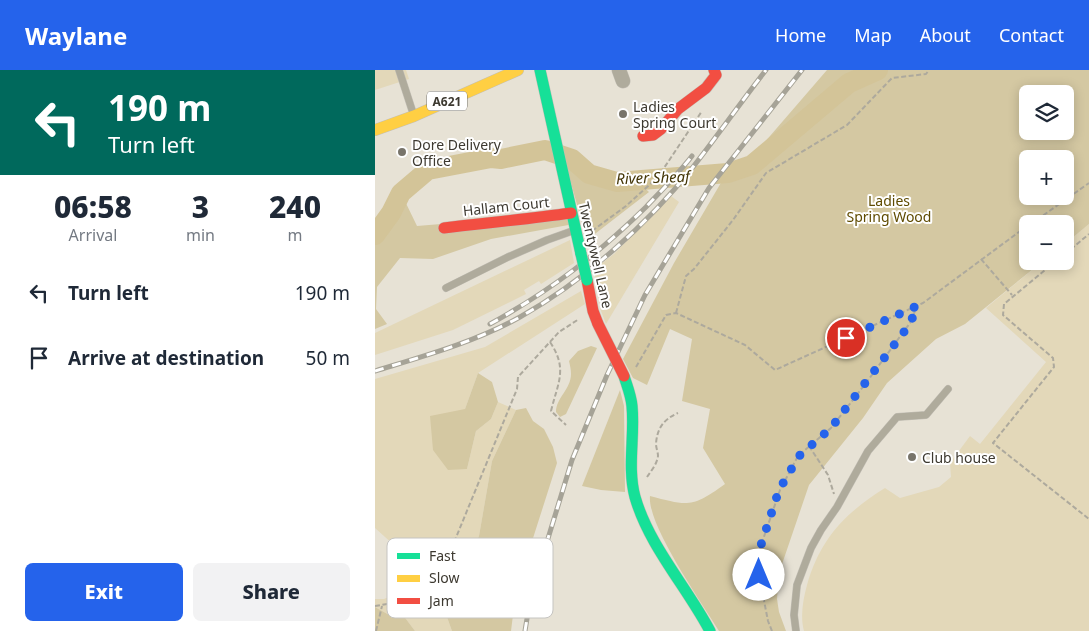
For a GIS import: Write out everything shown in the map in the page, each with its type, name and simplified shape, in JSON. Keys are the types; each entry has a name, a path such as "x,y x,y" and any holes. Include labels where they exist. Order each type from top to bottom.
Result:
{"street":[{"name":"A621","path":"375,130 414,116 519,70"},
{"name":"Twentywell Lane","path":"540,70 593,312 625,378 632,409 631,472 634,491 651,536 696,605 710,631"},
{"path":"643,136 653,135 678,109 706,88 715,75 714,70"},
{"name":"Hallam Court","path":"445,228 517,221 571,213"}],"lane":[{"path":"399,70 414,116"},
{"path":"446,288 547,240 576,234"},
{"path":"796,631 794,624 795,605 801,572 818,534 837,507 869,451 897,416 925,415 948,389"}],"path":[{"path":"676,313 686,276 694,269 733,220 766,173 847,125 892,78 926,74 929,70"},
{"path":"576,234 617,214 648,187 658,177 703,110"},
{"path":"1044,215 1089,183"},
{"path":"625,378 632,376 666,315 676,313 745,345 775,370 917,306 1019,232"},
{"path":"1074,246 1089,234"},
{"path":"981,259 1013,296"},
{"path":"1045,270 1004,304 1003,315 1053,358 1054,367 993,443 1089,519"},
{"path":"772,631 768,621 756,560 779,490 799,456 831,428 910,324 917,306"},
{"path":"456,538 517,389 518,377 564,327 593,312"},
{"path":"550,342 559,356 561,367 551,411 566,425"},
{"path":"634,491 655,466 658,431 669,417 678,413"},
{"path":"809,446 828,475 837,507"},
{"path":"375,606 387,605"},
{"path":"376,631 382,606"}],"shaded area":[{"path":"375,70 406,70 409,79 375,90"},
{"path":"671,196 679,202 606,324 601,311 594,269 614,254"},
{"path":"1089,224 1089,631 804,631 802,608 812,569 819,554 836,529 858,507 885,488 900,498 939,487 951,477 950,463 970,436 980,444 1046,362 986,308 1032,270 1074,270 1074,236"},
{"path":"570,240 574,263 541,284 539,281 524,290 526,294 453,330 375,355 375,333"},
{"path":"581,291 585,304 478,373 465,409 467,469 476,431 491,419 498,402 516,410 492,461 478,538 387,539 375,528 375,379 485,347"},
{"path":"387,598 387,614 375,607 375,599"},
{"path":"405,618 447,618 452,631 415,631"}],"green space":[{"name":"Ladies Spring Wood","path":"827,70 1089,70 1089,224 1074,236 1074,215 1019,215 1019,270 1032,270 965,324 936,339 887,383 863,418 809,485 779,573 777,599 779,612 786,631 719,631 677,564 651,509 650,496 673,502 689,503 705,497 725,484 703,448 710,409 682,401 692,339 670,329 647,385 633,378 623,359 674,263 722,181 758,150"},
{"path":"572,159 589,174 617,182 636,180 649,192 587,240 565,162"},
{"path":"401,193 417,226 571,213 574,224 491,239 433,259 400,258 377,287 376,309 387,324 375,329 375,235 391,213"},
{"path":"591,346 597,348 566,414 560,417 556,412 558,402 569,384 571,372 569,361 578,351"},
{"path":"478,373 492,382 498,402 491,419 476,431 467,469 448,470 433,450 430,416 465,409"},
{"path":"620,390 624,406 625,492 582,486"},
{"path":"526,408 533,421 544,429 553,447 557,463 533,538 478,538 492,461 516,410"},
{"path":"375,607 387,614 387,618 405,618 415,631 375,631"},
{"path":"447,618 513,618 511,631 452,631"}],"waterway":[{"name":"River Sheaf","path":"375,235 391,213 401,193 428,170 491,158 501,159 545,150 572,159 589,174 617,182 728,173 752,165 849,83 878,70"}],"railway":[{"path":"375,371 449,348 503,326 544,303 591,269 635,230 675,188 766,70"},
{"path":"548,538 572,460 607,375 645,295 709,188 802,70"},
{"path":"490,324 533,299 591,256 646,207 676,176 692,156"},
{"path":"525,631 527,618"}],"traffic: fast":[{"path":"540,70 581,254"},
{"path":"581,254 587,280"},
{"path":"624,376 632,406 631,463 633,486 641,515 659,549 710,631"}],"traffic: slow":[{"path":"375,130 414,116 518,70"}],"traffic: jam":[{"path":"643,136 653,135 661,129 678,109 706,88 716,75 714,70"},
{"path":"444,228 571,213"},
{"path":"587,280 593,311 598,324"},
{"path":"598,324 624,376"}],"place":[{"name":"Ladies Spring Court","path":"623,114"},
{"name":"Dore Delivery Office","path":"402,152"},
{"name":"Club house","path":"912,457"}],"route":[{"path":"759,575 756,560 779,490 799,456 831,428 866,383 910,324 917,306 846,338"}]}
